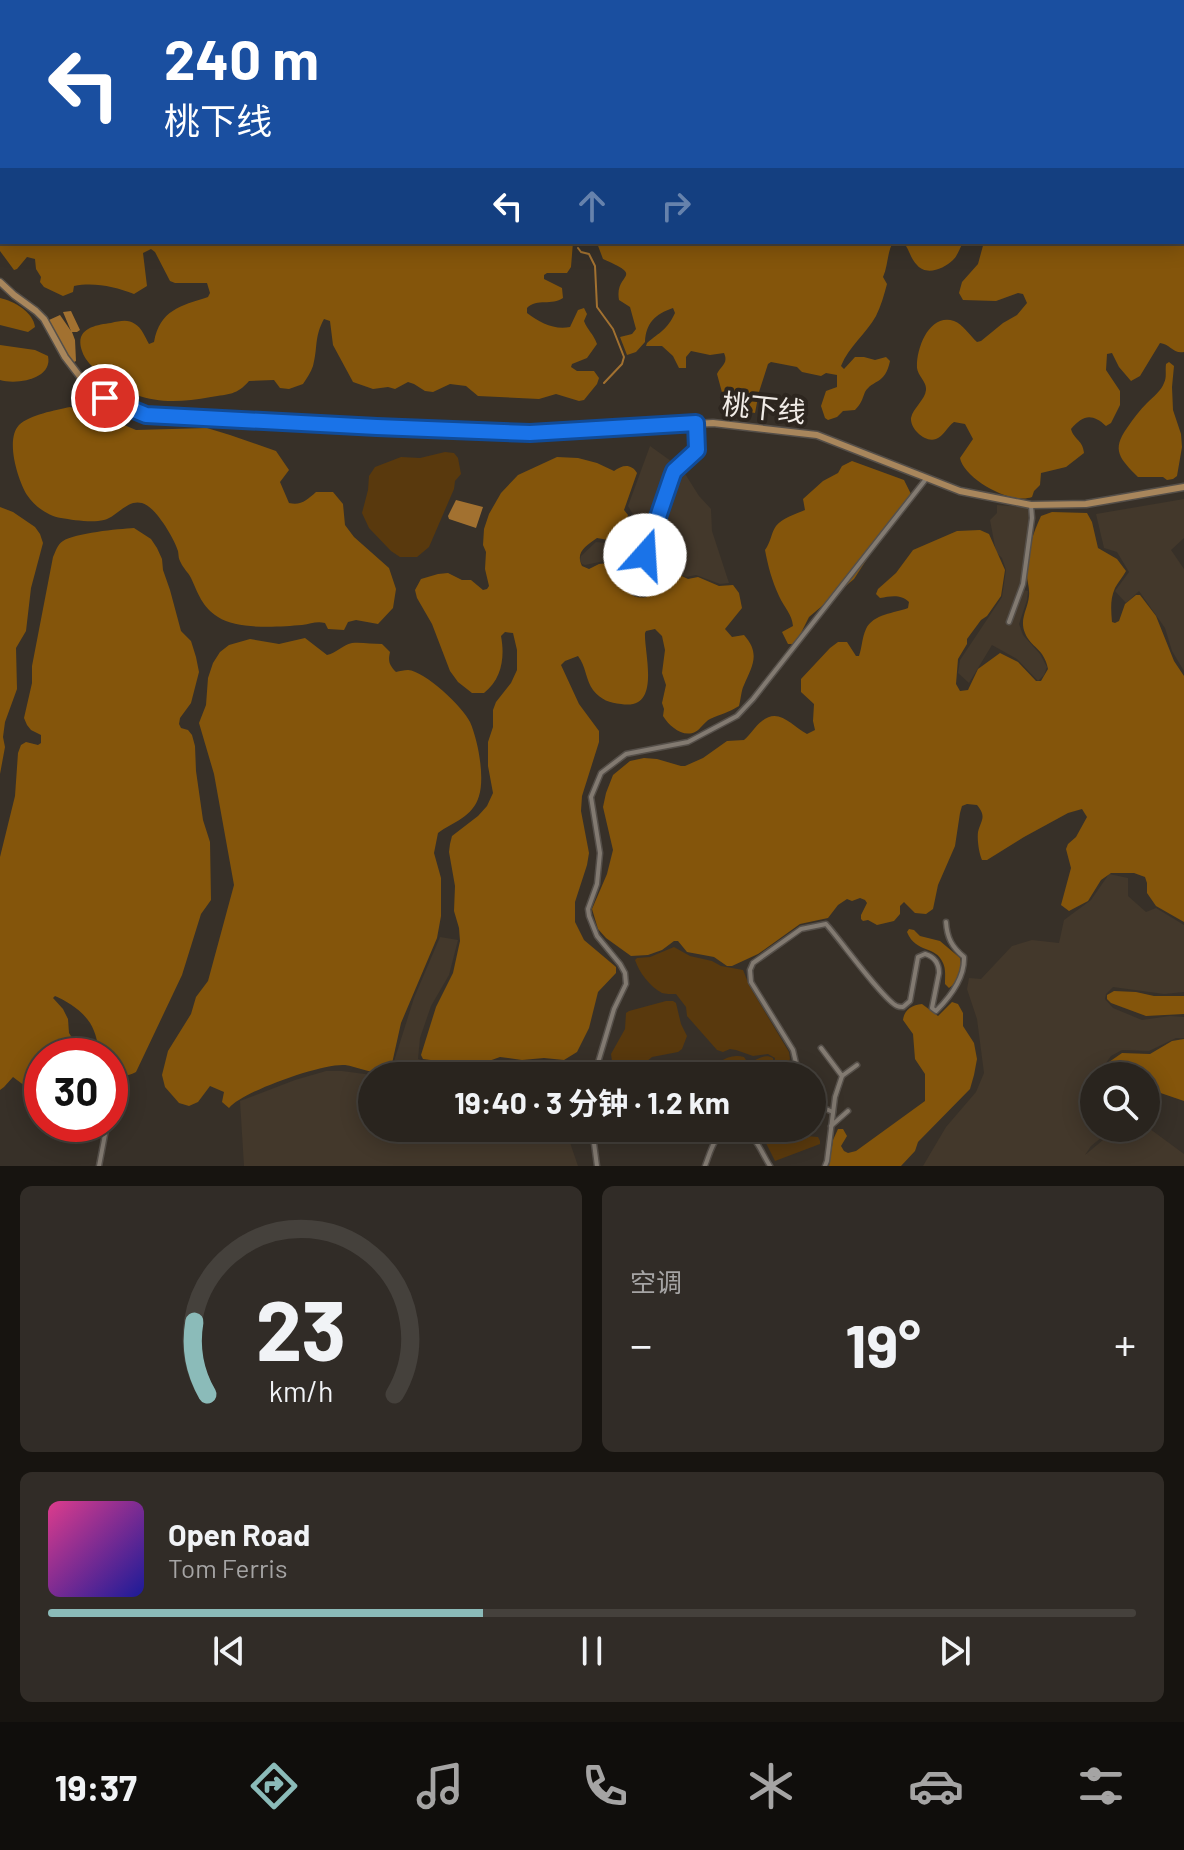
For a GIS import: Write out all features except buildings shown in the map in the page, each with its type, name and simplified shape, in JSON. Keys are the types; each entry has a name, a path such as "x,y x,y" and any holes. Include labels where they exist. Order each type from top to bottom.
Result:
{"main road":[{"name":"桃下线","path":"0,282 44,319 81,378 105,398 146,415 530,433 713,423 817,435 973,495 1031,505 1086,504 1184,487"}],"street":[{"path":"645,555 674,471 697,450 696,423"},
{"path":"598,1062 614,1009 626,984 620,964 597,936 588,909 597,884 600,853 591,797 601,773 626,754 688,742 737,716 926,479"},
{"path":"1009,622 1023,584 1031,505"},
{"path":"796,1062 793,1050 751,982 753,963 801,929 826,924 884,994 899,1007 910,1001 918,957 925,954 935,959 939,973 932,1008 936,1011 955,989 965,963 964,957 947,936 946,922"},
{"path":"821,1048 842,1076"},
{"path":"825,1166 835,1097 842,1076 857,1065"},
{"path":"826,1109 833,1112"},
{"path":"831,1126 848,1111"},
{"path":"705,1166 715,1140 728,1130 751,1137 770,1166"},
{"path":"99,1166 104,1142"},
{"path":"594,1142 597,1166"}],"shaded area":[{"path":"0,244 573,244 571,267 567,273 544,275 544,279 562,288 563,298 531,305 527,313 547,325 564,328 570,327 578,310 584,308 587,314 584,321 597,344 587,358 571,367 577,371 594,371 599,378 584,400 579,401 556,394 539,399 478,396 466,386 450,384 433,392 408,382 395,389 373,389 353,382 333,345 330,321 324,319 317,337 313,366 303,384 289,389 280,388 274,380 249,381 241,389 228,394 180,401 153,399 127,391 101,374 85,358 81,337 93,327 127,321 140,328 149,344 154,342 166,316 180,307 208,297 207,283 170,281 151,249 143,253 147,286 134,294 112,287 90,285 74,286 73,292 63,296 40,282 35,259 27,257 14,270 0,251"},
{"path":"597,244 892,244 883,277 887,284 878,312 841,366 844,369 855,357 875,360 886,357 890,361 888,369 868,388 855,410 843,411 828,420 821,406 826,391 837,387 837,375 826,373 821,376 771,362 759,392 755,413 726,407 717,374 725,362 724,353 710,355 691,351 686,357 686,368 679,368 673,356 662,346 646,346 669,323 675,313 673,308 653,320 645,342 636,352 627,355 620,337 632,334 636,329 630,307 619,300 626,273 603,259"},
{"path":"905,244 962,244 953,260 930,271 917,265"},
{"path":"983,244 1184,244 1184,352 1177,352 1160,343 1140,376 1131,381 1112,353 1107,354 1106,370 1120,391 1120,405 1111,423 1106,426 1088,417 1075,424 1071,429 1084,453 1066,467 1041,473 1040,485 1032,497 1001,494 970,474 960,458 973,439 965,424 954,422 941,436 932,440 919,434 911,422 912,414 926,390 917,368 922,343 931,327 945,320 954,321 977,342 981,341 1017,315 1027,303 1023,294 1018,293 996,301 963,300 959,293 962,282 978,264"},
{"path":"0,298 22,308 35,327 28,332 0,325"},
{"path":"71,311 80,330 72,332 75,340 74,362 49,320 60,315 71,331 63,312"},
{"path":"0,345 35,350 48,356 48,364 39,375 24,381 0,380"},
{"path":"1169,362 1174,366 1173,410 1182,447 1177,476 1167,480 1163,477 1138,477 1122,459 1119,442 1134,418 1163,386 1166,364"},
{"path":"70,407 93,412 136,430 207,428 276,451 289,470 280,482 289,503 300,503 316,492 333,492 343,504 345,525 389,568 396,589 393,608 378,624 356,620 348,622 344,630 328,629 322,622 270,627 236,624 218,617 204,604 182,565 168,531 147,505 137,502 109,518 94,521 61,518 42,510 30,499 20,480 14,460 15,432 29,418"},
{"path":"650,446 682,469 711,509 712,531 729,583 720,584 696,575 686,577 654,562 644,586 632,589 623,576 624,571 609,560 582,564 581,556 596,542 617,544 624,541 634,516 628,506"},
{"path":"454,453 458,458 461,474 455,481 429,547 417,557 400,557 369,528 362,513 369,476 375,467 401,457 420,458"},
{"path":"557,457 578,458 614,471 623,466 635,470 637,473 624,510 628,515 621,539 597,538 581,553 582,566 589,569 608,563 628,591 639,597 647,597 651,573 657,569 667,569 688,579 698,577 719,586 733,585 739,593 742,608 725,629 732,637 744,635 754,654 739,706 710,719 690,733 677,730 663,716 665,650 662,636 655,629 645,633 648,679 642,699 634,704 613,703 599,696 593,690 578,656 561,665 579,704 599,731 599,742 582,796 581,811 589,853 575,902 575,922 584,940 616,967 616,973 598,992 589,1028 577,1052 564,1060 500,1057 486,1062 445,1062 423,1059 421,1055 436,1007 453,973 460,941 454,911 455,886 450,844 452,836 487,806 493,793 488,742 493,727 493,710 517,670 517,650 513,633 505,632 501,636 502,660 495,681 484,693 472,693 450,671 415,590 421,579 448,573 462,580 471,580 483,590 487,589 484,529 501,493 518,475"},
{"path":"852,461 904,480 911,494 895,523 870,546 867,559 854,579 809,617 793,644 788,644 782,632 793,626 774,585 765,550 779,523 805,510 803,499"},
{"path":"1184,499 1184,538 1171,550 1184,569 1184,671 1172,651 1165,628 1139,591 1126,603 1115,591 1129,572 1117,552 1104,548 1096,514"},
{"path":"456,500 483,507 476,528 449,519"},
{"path":"997,505 1027,507 1029,513 1022,590 1028,591 1019,624 1023,635 1047,667 1038,681 1017,659 992,645 969,683 958,673 960,660 1002,597 1006,570 996,552 990,520 997,513"},
{"path":"0,507 35,527 43,543 31,588 26,631 16,648 17,689 5,722 0,774"},
{"path":"1052,512 1087,513 1098,548 1117,559 1126,571 1113,592 1112,622 1119,621 1125,604 1140,595 1156,616 1174,661 1184,676 1184,922 1156,906 1147,893 1145,877 1134,873 1111,873 1101,880 1088,901 1069,911 1061,905 1071,868 1066,849 1087,817 1082,809 1068,813 982,860 978,832 982,813 977,805 967,804 962,806 955,846 938,885 933,909 926,914 915,913 904,902 894,921 877,925 861,919 867,903 865,900 847,899 828,918 800,924 758,954 732,966 714,957 687,952 678,941 648,955 631,956 606,938 598,929 592,909 613,850 603,807 613,775 630,761 644,758 685,766 727,741 744,740 768,717 785,719 807,734 815,730 814,704 801,692 801,679 838,642 847,642 859,656 869,624 879,617 908,608 909,602 903,598 880,598 876,594 913,550 957,531 980,530 989,534 1005,570 1001,596 967,639 958,659 956,684 960,691 968,690 978,669 1000,653 1018,662 1036,681 1041,681 1048,669 1046,662 1028,638 1023,623 1029,596 1027,574 1031,543 1041,516"},
{"path":"134,528 151,539 162,559 181,631 191,641 196,657 199,672 191,703 179,724 192,735 195,746 203,820 210,842 211,900 201,914 182,975 136,1072 128,1075 128,1038 96,1038 83,1014 55,996 53,998 68,1019 72,1038 24,1038 24,1085 13,1077 0,1090 0,857 15,796 18,753 26,742 41,743 41,735 31,730 24,718 32,683 32,666 53,557 59,544 69,538"},
{"path":"305,638 327,655 352,643 382,644 390,652 390,663 396,672 408,670 424,676 452,699 466,716 478,748 481,788 472,809 438,833 434,853 441,878 441,916 437,938 401,1023 392,1062 358,1062 358,1068 345,1065 320,1068 266,1086 229,1108 222,1102 224,1092 210,1086 198,1102 189,1106 179,1103 165,1087 162,1075 168,1051 191,1014 196,997 208,981 234,885 214,774 199,723 206,705 208,678 220,652 229,645 250,639 279,644"},
{"path":"1109,874 1128,878 1128,896 1146,912 1156,908 1184,925 1184,992 1164,994 1113,987 1105,999 1113,1008 1142,1020 1184,1017 1184,1038 1176,1038 1149,1051 1122,1050 1107,1062 1080,1062 1080,1142 1096,1142 1085,1155 1101,1142 1160,1142 1160,1136 1184,1154 1184,1166 923,1166 946,1127 976,1092 984,1073 977,1019 967,989 969,978 981,979 1012,946 1032,940 1059,943 1064,920 1091,900"},
{"path":"909,929 920,936 940,941 960,958 959,975 949,988 945,984 945,968 940,957 915,944 907,932"},
{"path":"440,937 458,940 449,975 431,1006 420,1038 418,1059 428,1062 394,1062 414,998"},
{"path":"674,947 690,956 743,970 789,1052 788,1062 774,1062 775,1058 768,1054 753,1056 730,1049 723,1052 717,1050 687,1016 686,1007 676,994 662,993 642,974 635,960"},
{"path":"1114,991 1184,996 1184,1014 1146,1016 1111,1003 1107,995"},
{"path":"666,1001 676,1003 687,1036 682,1049 652,1057 646,1062 612,1062 611,1054 625,1029 626,1013"},
{"path":"952,1002 958,1004 963,1013 963,1026 974,1043 977,1059 970,1089 918,1142 915,1151 901,1166 829,1166 838,1129 843,1129 847,1136 841,1146 844,1151 856,1151 925,1101 925,1074 915,1059 913,1034 903,1020 904,1016 909,1009 922,1004 938,1016"},
{"path":"1184,1039 1184,1101 1160,1093 1160,1062 1109,1062 1122,1053 1150,1054 1172,1041"},
{"path":"732,1056 744,1057 747,1062 720,1062"},
{"path":"764,1057 773,1058 774,1062 751,1062"},
{"path":"326,1071 358,1073 358,1142 570,1142 578,1166 244,1166 240,1101 295,1080"},
{"path":"766,1142 820,1142 820,1144 775,1161"}],"waterway":[{"path":"578,248 589,254 595,266 597,307 613,329 624,357 622,364 604,383"}],"route":[{"path":"105,398 146,415 377,427 530,433 696,423 697,450 674,471 645,555"}]}
